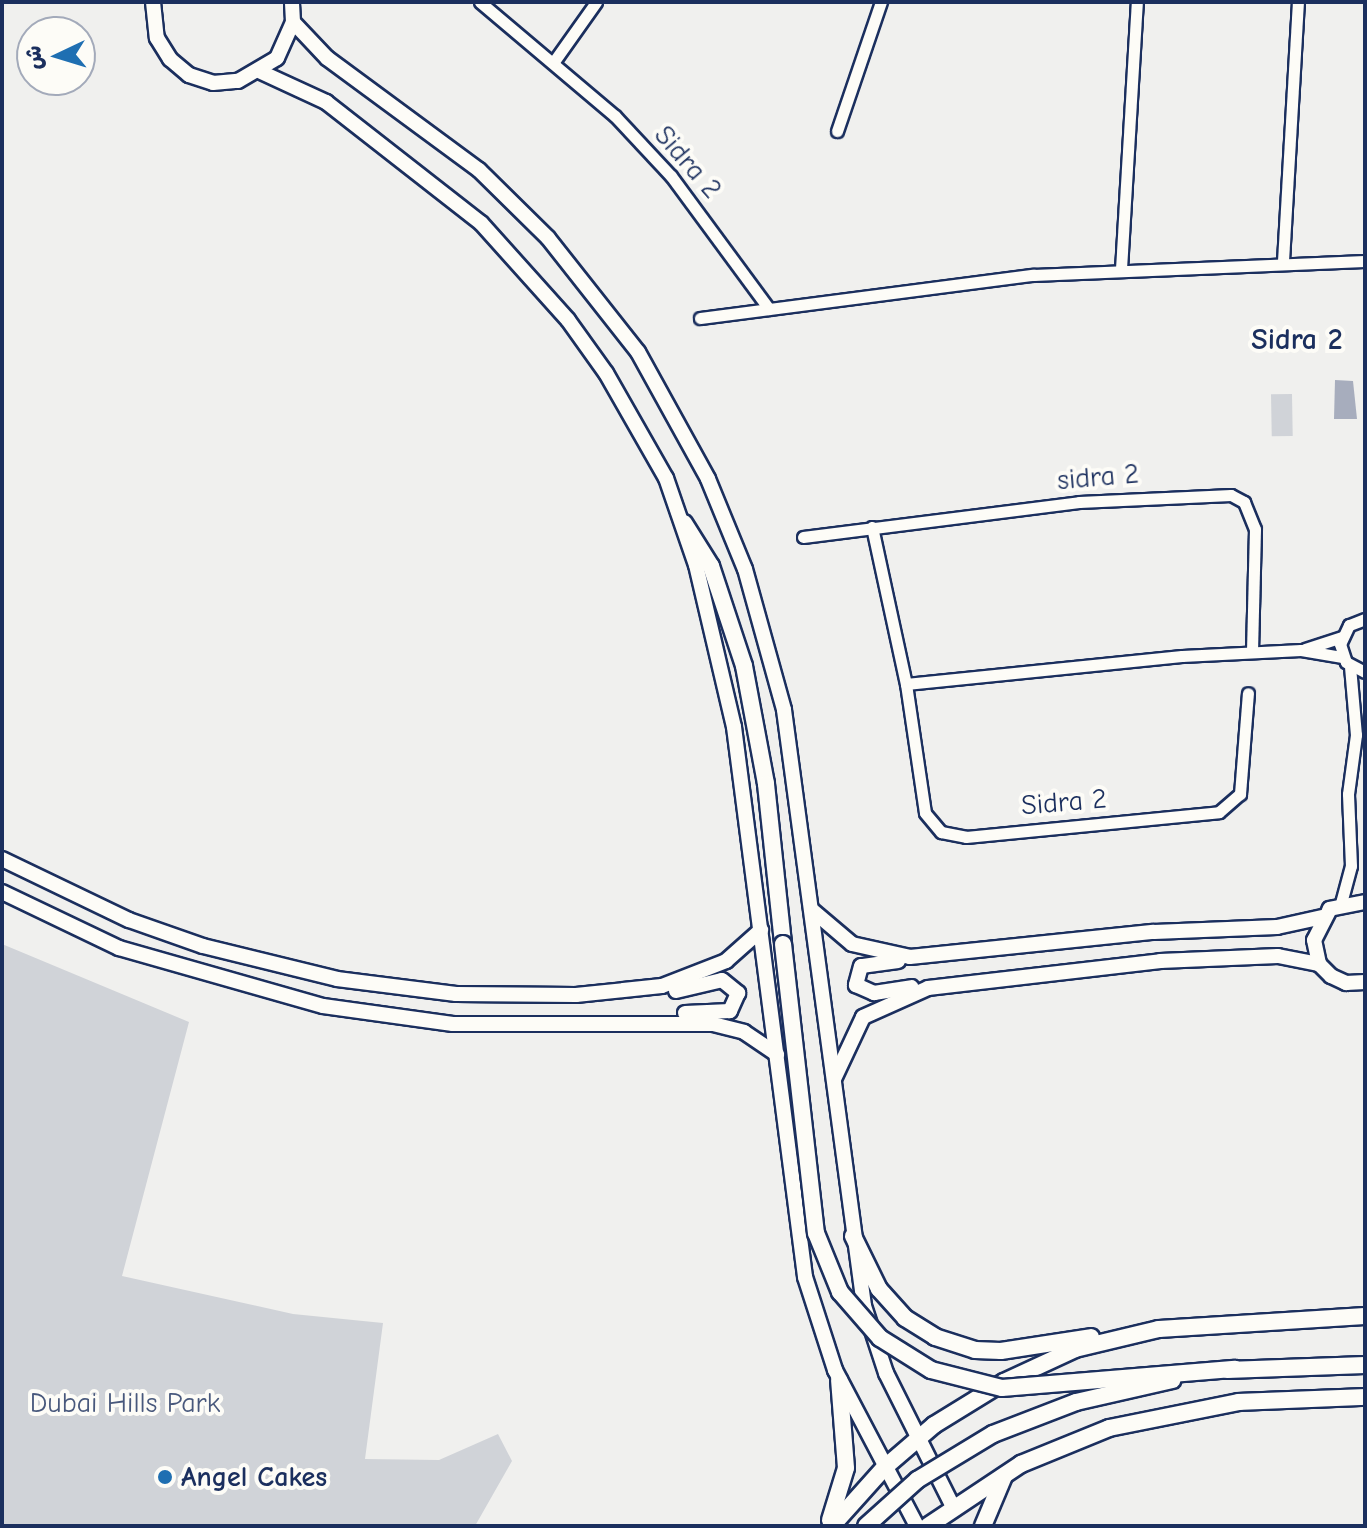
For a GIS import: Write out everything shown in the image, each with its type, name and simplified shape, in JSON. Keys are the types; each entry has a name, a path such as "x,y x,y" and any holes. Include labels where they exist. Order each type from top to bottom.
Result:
{"main road":[{"path":"684,523 711,566 747,679 766,784 816,1233 840,1292 880,1338 931,1370 1002,1388 1235,1369 1365,1365"},
{"path":"853,1236 868,1272 891,1304 921,1329 956,1346 1001,1351 1064,1339 1112,1337 1254,1320 1365,1316"},
{"path":"830,1526 884,1468 918,1439 1038,1364 1112,1337"},
{"path":"866,1526 941,1464 1020,1421 1109,1393 1235,1369"},
{"path":"830,1526 846,1468 839,1380"},
{"path":"928,1526 1006,1473 1079,1438 1173,1412 1239,1402 1365,1397"},
{"path":"983,1526 1006,1473"}],"street":[{"path":"153,2 157,38 170,59 189,75 213,83 238,81 261,72 277,58 293,22 292,2"},
{"name":"Sidra 2","path":"480,2 555,60 671,176 769,309"},
{"path":"555,60 596,2"},
{"path":"837,131 881,2"},
{"path":"1121,269 1137,2"},
{"path":"1283,261 1298,2"},
{"path":"293,22 327,58 441,139 514,203 588,284 664,393 728,524 763,627 784,710 853,1236 877,1351 953,1507"},
{"path":"261,72 311,93 380,139 481,223 526,270 613,384 666,478 684,523 734,727 805,1277 839,1380 917,1526"},
{"path":"700,318 944,284 1121,269 1283,261 1365,261"},
{"name":"sidra 2","path":"803,537 1079,502 1231,495 1244,502 1255,529 1252,652"},
{"name":"Sidra 2","path":"872,527 906,684 925,813 941,832 953,837 1219,812 1240,794 1248,693"},
{"path":"1365,619 1349,625 1341,637 1342,657 1350,667 1365,672"},
{"path":"1301,650 1341,637"},
{"path":"906,684 1252,652 1301,650 1342,657"},
{"path":"1341,903 1351,866 1348,794 1356,735 1350,667"},
{"path":"2,859 129,920 203,946 337,979 471,995 636,990 660,993 722,980 735,986 738,1000 730,1011 652,1015 634,1022"},
{"path":"2,892 119,948 323,1006 453,1024 634,1022 729,1027 777,1054"},
{"path":"1365,902 1341,903 1322,917 1277,927 1154,932 910,957 861,966 856,985 874,993 1160,961 1278,956 1319,964 1346,983 1365,982"},
{"path":"811,910 852,944 910,957"},
{"path":"1319,964 1314,940 1322,917"},
{"path":"636,990 713,968 737,954 761,930"},
{"path":"832,1083 863,1017 928,988"}],"green space":[{"path":"1271,394 1292,394 1293,436 1272,436"},
{"name":"Dubai Hills Park","path":"2,944 189,1022 122,1276 293,1314 383,1323 365,1459 439,1460 498,1434 512,1461 475,1526 2,1526"}],"water":[{"path":"1335,380 1353,381 1357,419 1334,419"}],"place":[{"name":"Angel Cakes","path":"165,1477"}],"district":[{"name":"Sidra 2","path":"1297,340"}]}
